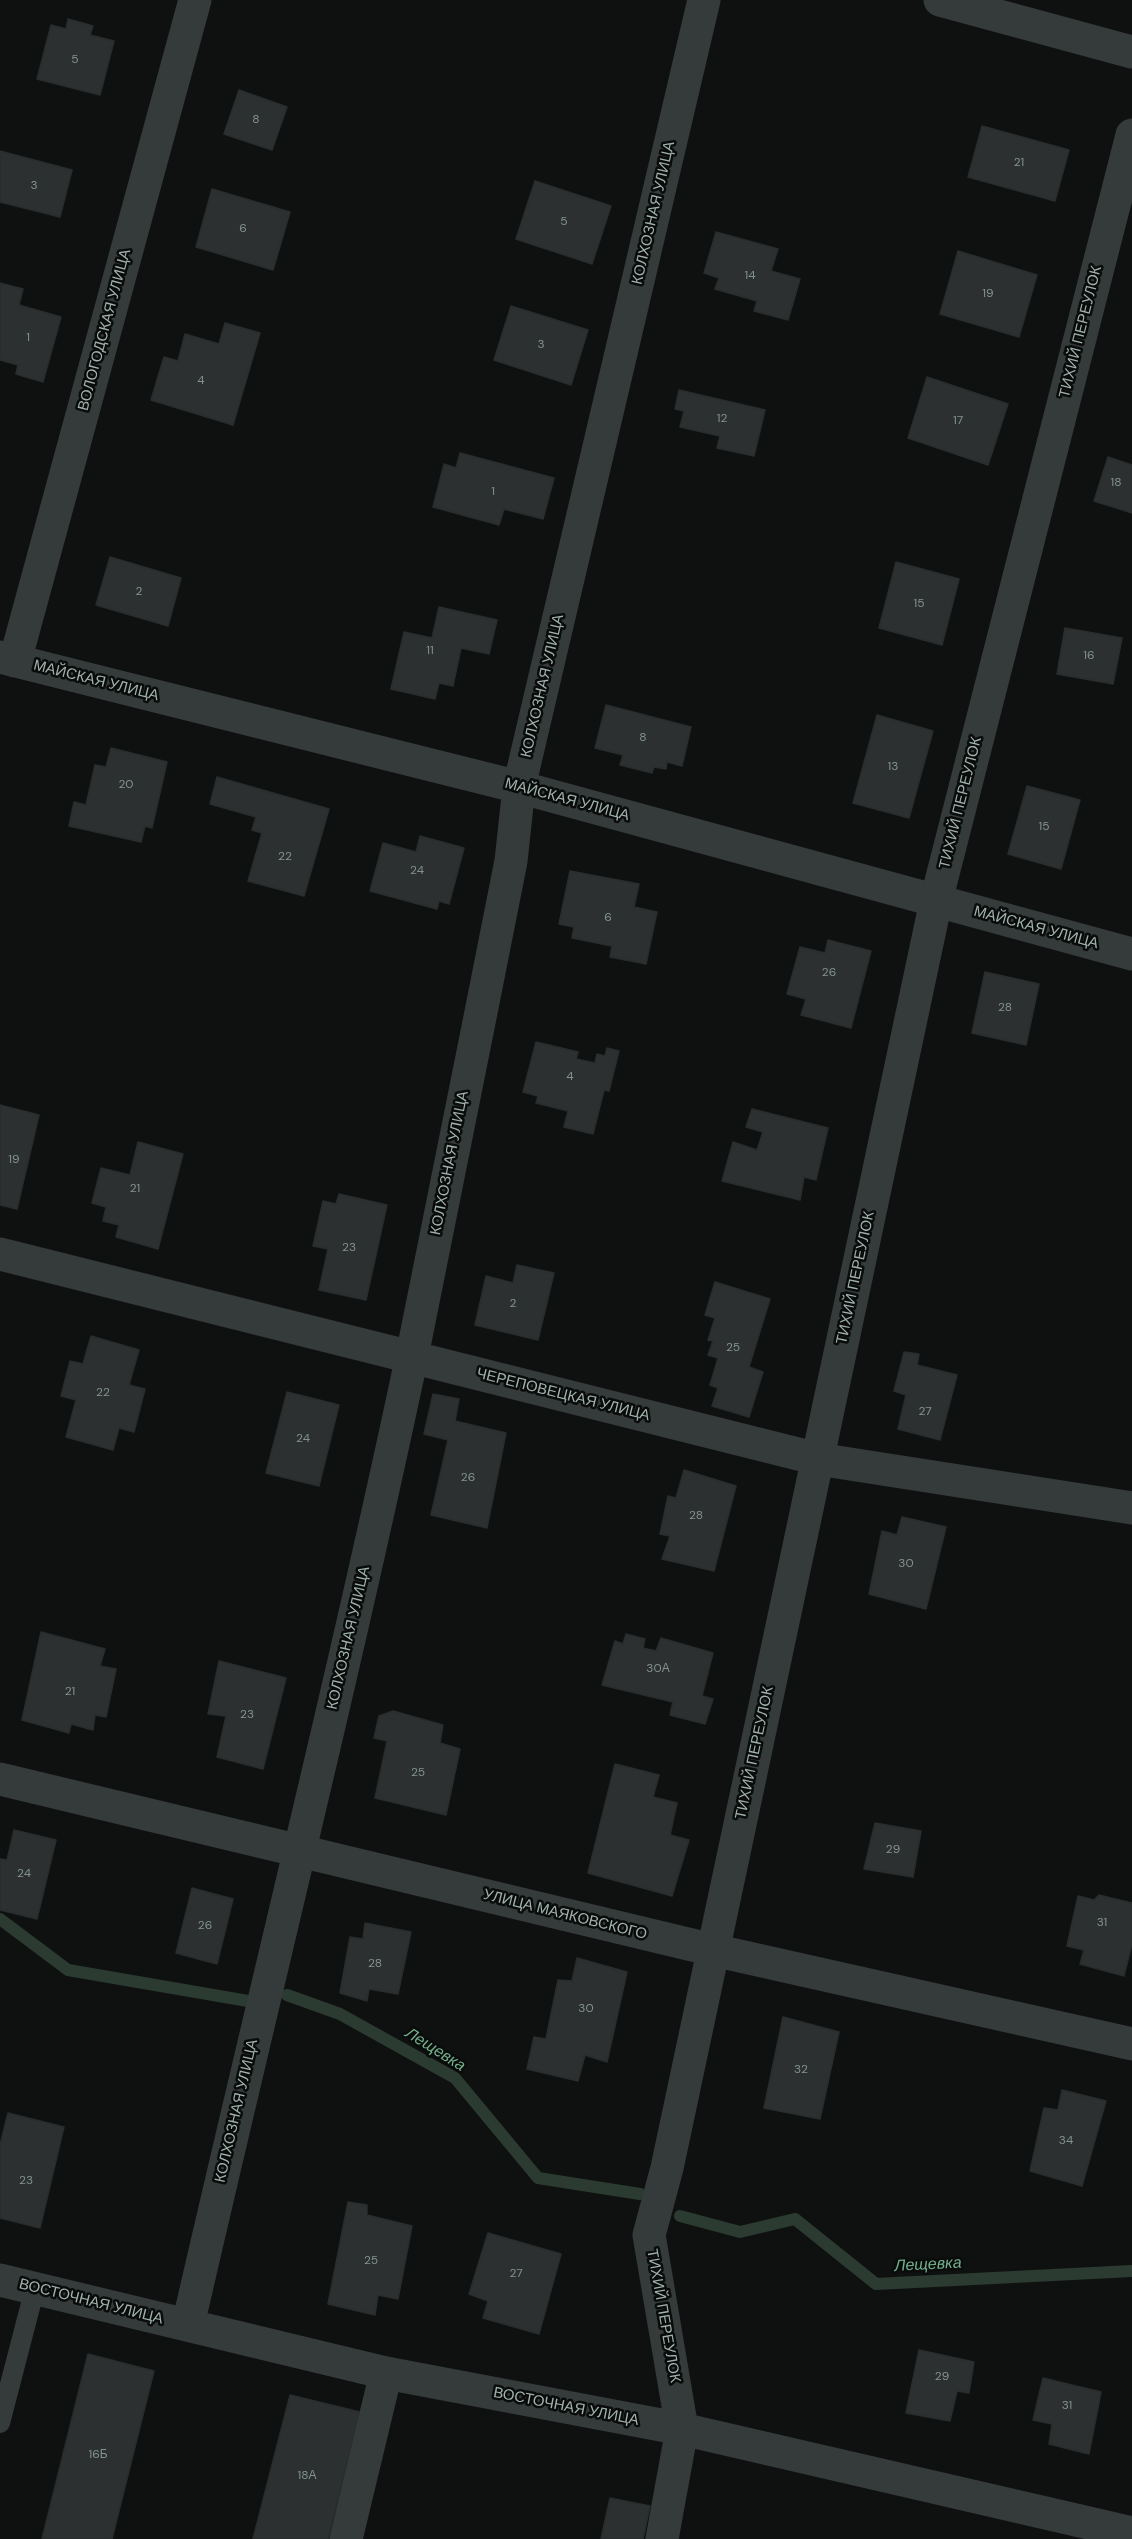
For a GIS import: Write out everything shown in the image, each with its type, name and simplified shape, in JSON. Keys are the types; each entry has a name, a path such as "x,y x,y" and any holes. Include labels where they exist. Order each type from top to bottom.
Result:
{"street":[{"name":"ВОЛОГОДСКАЯ УЛИЦА","path":"7,659 195,0"},
{"name":"КОЛХОЗНАЯ УЛИЦА","path":"189,2325 255,2033 301,1851 411,1357 511,861 519,787 704,0"},
{"path":"940,0 1132,52"},
{"name":"ТИХИЙ ПЕРЕУЛОК","path":"662,2539 682,2429 649,2235 667,2168 936,901 1132,135"},
{"name":"МАЙСКАЯ УЛИЦА","path":"7,659 519,787 1132,954"},
{"name":"ЧЕРЕПОВЕЦКАЯ УЛИЦА","path":"0,1254 818,1459 1132,1508"},
{"name":"УЛИЦА МАЯКОВСКОГО","path":"0,1779 713,1950 1132,2044"},
{"name":"ВОСТОЧНАЯ УЛИЦА","path":"0,2280 386,2373 682,2429 1132,2533"},
{"path":"346,2539 386,2373"}],"lane":[{"path":"0,2423 35,2288"}],"building":[{"path":"68,19 93,26 90,35 114,41 100,95 37,79 51,25 66,29"},
{"path":"239,90 287,107 272,150 224,134"},
{"path":"982,126 1069,150 1055,201 968,177"},
{"path":"0,151 72,170 60,217 0,202"},
{"path":"535,181 611,206 592,264 516,239"},
{"path":"212,189 290,212 273,270 196,247"},
{"path":"716,232 778,249 771,271 800,279 788,320 754,311 757,301 715,289 719,278 704,273"},
{"path":"958,251 1037,275 1019,337 940,314"},
{"path":"0,283 23,289 19,305 61,317 43,382 16,374 18,365 0,360"},
{"path":"511,306 588,330 571,385 494,360"},
{"path":"225,323 260,333 233,425 151,400 164,357 178,361 185,334 219,344"},
{"path":"927,377 1008,404 988,465 908,438"},
{"path":"679,390 765,410 754,456 717,448 720,436 680,427 684,411 675,409"},
{"path":"460,453 554,478 543,519 504,509 499,525 433,507 444,464 456,468"},
{"path":"1108,457 1132,465 1132,513 1094,501"},
{"path":"110,557 181,578 168,626 96,605"},
{"path":"896,562 959,579 942,645 879,628"},
{"path":"439,607 497,620 489,654 461,648 453,686 439,683 435,699 391,689 404,632 432,638"},
{"path":"1065,628 1122,638 1113,684 1057,674"},
{"path":"606,705 691,727 682,766 667,762 666,769 654,767 652,773 620,765 623,755 595,748"},
{"path":"877,715 933,731 909,818 853,803"},
{"path":"111,748 167,762 152,828 145,826 141,842 69,826 74,802 86,805 95,765 106,767"},
{"path":"217,777 329,809 304,896 248,881 262,833 252,830 256,817 210,804"},
{"path":"1027,786 1080,800 1061,869 1008,854"},
{"path":"420,836 464,848 449,904 439,901 437,909 370,891 383,843 416,852"},
{"path":"570,871 639,884 634,907 657,912 646,964 610,957 612,946 572,938 574,927 559,924"},
{"path":"828,940 871,951 851,1028 801,1015 806,999 787,994 800,947 825,953"},
{"path":"985,972 1039,984 1026,1045 972,1033"},
{"path":"536,1042 578,1052 576,1059 595,1063 597,1054 605,1056 607,1048 619,1051 609,1091 604,1090 593,1134 564,1127 568,1111 536,1103 538,1096 523,1092"},
{"path":"0,1105 39,1115 17,1209 0,1205"},
{"path":"752,1109 828,1128 816,1180 804,1177 800,1200 722,1181 733,1142 757,1150 763,1132 746,1127"},
{"path":"138,1142 183,1154 158,1249 116,1237 119,1225 103,1221 106,1207 92,1203 101,1168 130,1175"},
{"path":"339,1194 387,1205 366,1300 319,1290 328,1249 313,1246 323,1201 336,1204"},
{"path":"517,1265 554,1273 538,1340 475,1325 486,1276 513,1283"},
{"path":"715,1282 770,1299 749,1367 763,1372 749,1417 712,1406 718,1388 710,1385 718,1358 708,1355 713,1341 708,1340 715,1318 705,1315"},
{"path":"91,1336 139,1350 129,1385 145,1389 134,1432 119,1428 113,1450 66,1437 76,1400 61,1396 70,1361 83,1364"},
{"path":"904,1352 919,1354 917,1365 957,1375 940,1440 898,1429 906,1395 894,1391"},
{"path":"287,1392 339,1405 319,1486 266,1473"},
{"path":"433,1394 459,1399 455,1421 506,1433 487,1528 431,1515 448,1440 424,1434"},
{"path":"684,1470 736,1486 714,1571 662,1559 670,1536 660,1534 668,1496 676,1498"},
{"path":"902,1517 946,1527 926,1609 869,1594 882,1531 897,1535"},
{"path":"41,1632 105,1649 100,1666 116,1669 106,1717 95,1715 93,1730 71,1724 69,1733 22,1720"},
{"path":"626,1634 645,1639 643,1648 656,1651 661,1638 713,1653 702,1696 713,1699 705,1724 670,1715 673,1702 602,1685 615,1641 623,1644"},
{"path":"219,1661 286,1678 263,1769 217,1757 226,1716 208,1714"},
{"path":"393,1711 443,1725 440,1743 460,1749 446,1815 375,1798 387,1741 374,1738 379,1716"},
{"path":"615,1764 659,1775 653,1797 677,1803 670,1835 689,1840 672,1896 588,1873"},
{"path":"875,1823 921,1831 913,1877 864,1869"},
{"path":"14,1830 56,1840 37,1919 0,1910 0,1859 7,1860"},
{"path":"192,1888 233,1899 217,1964 176,1953"},
{"path":"1099,1895 1132,1903 1132,1944 1124,1976 1080,1964 1084,1950 1067,1946 1078,1896 1094,1900"},
{"path":"365,1923 411,1932 398,1994 369,1989 367,2001 340,1993 350,1937 363,1939"},
{"path":"577,1958 627,1972 607,2062 585,2055 578,2081 527,2069 534,2037 546,2039 558,1980 572,1981"},
{"path":"783,2017 839,2032 820,2119 764,2108"},
{"path":"1062,2090 1106,2101 1082,2186 1030,2171 1044,2108 1058,2110"},
{"path":"8,2113 64,2127 40,2228 0,2218 0,2145"},
{"path":"348,2202 367,2205 367,2215 412,2226 398,2299 378,2295 375,2315 328,2304"},
{"path":"488,2233 561,2254 539,2334 483,2318 488,2301 469,2294"},
{"path":"919,2350 974,2362 969,2393 957,2391 950,2421 906,2413"},
{"path":"88,2354 154,2371 112,2539 42,2539"},
{"path":"1043,2378 1101,2392 1089,2454 1049,2444 1052,2424 1033,2420"},
{"path":"290,2395 360,2412 328,2539 253,2539"},
{"path":"610,2498 650,2506 643,2539 601,2539"}],"waterway":[{"name":"Лещевка","path":"0,1919 68,1970 248,2001"},
{"name":"Лещевка","path":"287,1995 340,2014 455,2078 538,2178 640,2194"},
{"name":"Лещевка","path":"680,2216 740,2232 795,2219 876,2284 1132,2271"}]}
